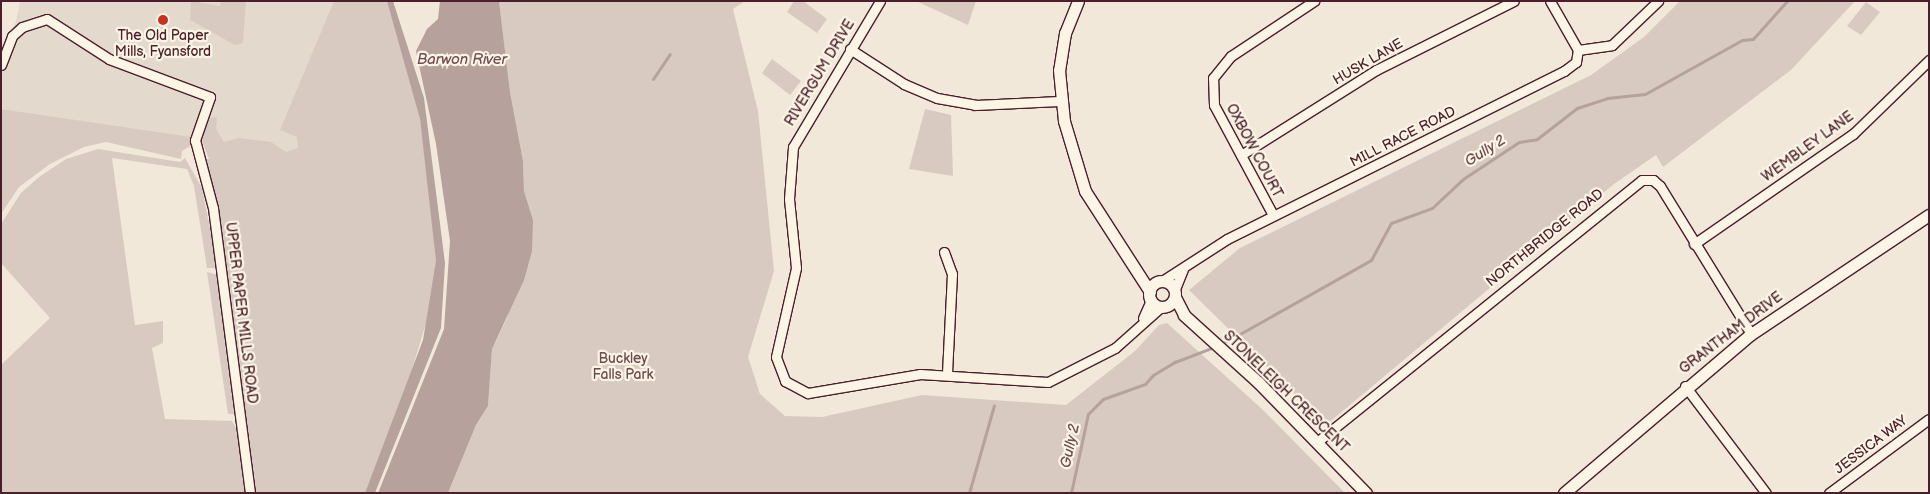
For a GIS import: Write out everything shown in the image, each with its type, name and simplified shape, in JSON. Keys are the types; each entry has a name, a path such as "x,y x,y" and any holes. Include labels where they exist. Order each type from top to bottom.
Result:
{"street":[{"name":"RIVERGUM DRIVE","path":"880,1 800,130 791,156 789,199 796,268 777,364 792,387 808,393 901,376 947,374 1019,382 1054,381 1114,348 1138,327 1156,301"},
{"name":"STONELEIGH CRESCENT","path":"1078,1 1065,33 1059,70 1060,101 1085,191 1105,227 1134,266 1156,301 1184,315 1317,442 1366,493"},
{"name":"OXBOW COURT","path":"1273,215 1214,105 1213,78 1231,56 1314,1"},
{"name":"HUSK LANE","path":"1241,155 1376,70 1514,1"},
{"path":"1550,1 1578,50 1612,45 1658,1"},
{"name":"UPPER PAPER MILLS ROAD","path":"1,65 5,48 22,27 47,19 58,23 109,59 210,97 195,140 213,208 250,493"},
{"path":"850,49 904,84 937,98 975,105 1060,101"},
{"name":"MILL RACE ROAD","path":"1160,281 1183,269 1227,239 1273,215 1564,71 1576,62 1578,50"},
{"name":"WEMBLEY LANE","path":"1694,244 1853,134 1929,60"},
{"name":"NORTHBRIDGE ROAD","path":"1317,442 1632,184 1654,180 1660,186 1751,334"},
{"name":"GRANTHAM DRIVE","path":"1564,493 1685,386 1751,334 1929,215"},
{"path":"944,252 952,274 947,374"},
{"name":"STONELEIGH CRESCENT","path":"1134,266 1160,281 1175,293 1184,315"},
{"path":"1156,301 1175,293 1183,269"},
{"path":"1156,301 1160,281"},
{"path":"1685,386 1766,493"},
{"name":"JESSICA WAY","path":"1829,493 1929,419"}],"shaded area":[{"path":"20,1 334,1 306,156 1,109 1,49 16,22"}],"green space":[{"path":"191,1 220,6 221,1 246,1 243,43 235,45 190,20"},
{"path":"334,1 387,1 405,56 420,119 429,193 436,261 432,303 403,399 365,493 251,493 206,159 209,159 199,133 206,118 217,117 216,129 224,142 239,138 271,142 286,152 298,148 297,137 280,130"},
{"name":"Buckley Falls Park","path":"499,1 745,1 733,9 758,111 774,271 748,357 760,394 785,416 822,417 922,395 1066,405 1135,351 1159,325 1167,323 1263,410 1345,493 448,493 476,425 488,406 492,349 507,318 533,220 524,191 523,161 510,92"},
{"path":"794,1 803,1 827,19 817,33 787,12"},
{"path":"916,1 976,1 968,25"},
{"path":"1680,1 1855,1 1791,70 1663,167 1656,155 1614,184 1326,425 1189,290 1240,248 1591,75 1644,37"},
{"path":"1866,2 1880,12 1861,35 1847,26"},
{"path":"772,59 801,81 790,95 762,73"},
{"path":"1,109 191,137 192,145 182,151 181,159 106,142 84,147 50,164 19,187 1,214"},
{"path":"925,109 951,115 953,176 909,169"},
{"path":"98,149 180,162 185,158 202,188 217,264 214,268 207,268 194,186 187,169 112,158 135,325 163,321 163,343 152,348 165,419 232,421 239,434 247,493 1,493 1,365 50,318 1,263 1,224 21,193 39,177 66,159"},
{"path":"207,272 218,275 236,409 233,414 228,414"}],"water":[{"path":"387,1 393,1 424,98 445,263 441,328 375,493 365,493 423,340 436,261 420,119"},
{"name":"Barwon River","path":"440,1 499,1 510,92 523,161 524,191 533,220 532,251 524,280 492,349 488,406 476,425 448,493 378,493 444,329 450,241 436,144 416,51 427,29 438,19"}],"waterway":[{"name":"Gully 2","path":"1238,335 1371,260 1391,223 1432,208 1463,179 1519,142 1537,139 1577,108 1607,98 1645,94 1742,40 1753,39 1787,1"},
{"path":"653,79 670,54"},
{"name":"Gully 2","path":"1220,344 1228,340"},
{"name":"Gully 2","path":"1071,493 1088,414 1103,399 1145,384 1153,375 1175,362 1214,347"},
{"path":"969,493 994,405"}],"place":[{"name":"The Old Paper Mills, Fyansford","path":"163,20"}]}
